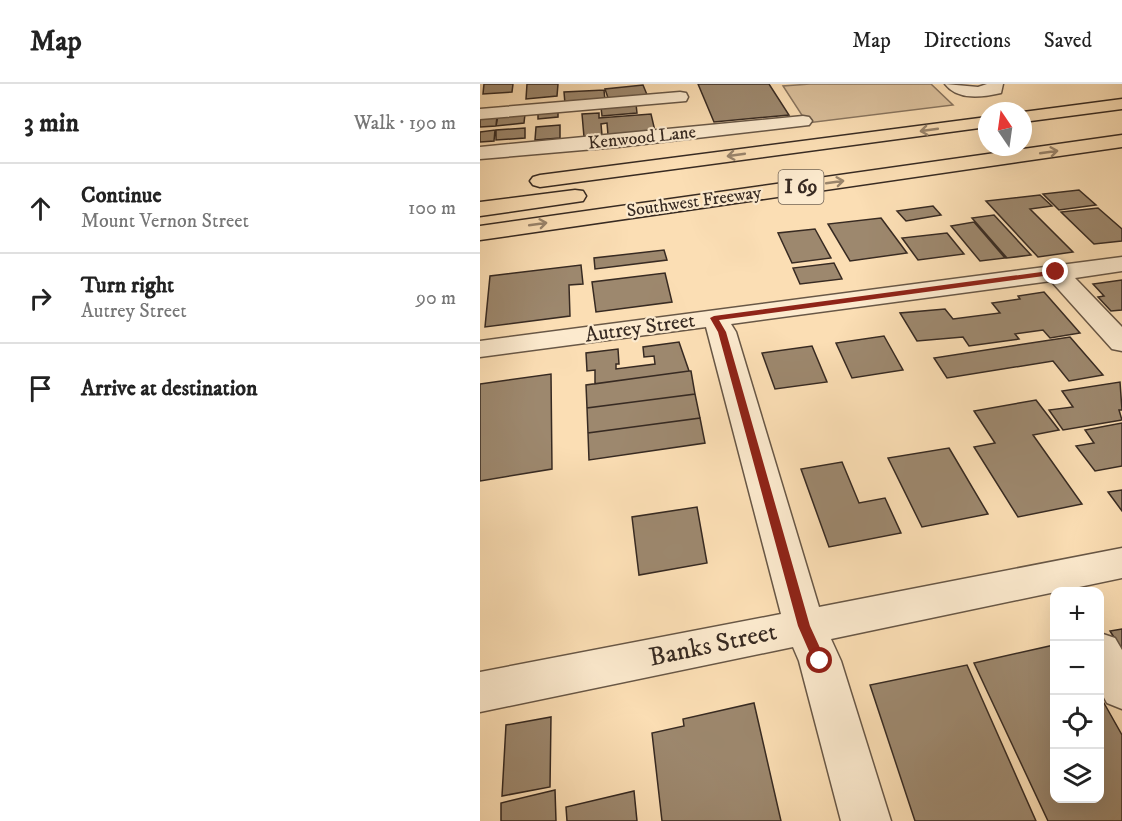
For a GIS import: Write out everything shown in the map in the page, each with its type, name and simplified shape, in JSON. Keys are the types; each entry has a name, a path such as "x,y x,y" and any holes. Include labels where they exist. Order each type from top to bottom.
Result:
{"highway":[{"path":"1032,116 1122,104"},
{"path":"1032,134 1122,121"},
{"name":"Southwest Freeway","path":"515,184 978,123"},
{"path":"480,209 978,141"},
{"name":"Southwest Freeway","path":"480,233 1122,141"}],"street":[{"path":"953,84 968,91 985,92 995,89 995,84"},
{"path":"480,114 678,91 692,133"},
{"name":"Kenwood Lane","path":"480,153 803,121"},
{"name":"Autrey Street","path":"480,349 1122,264"},
{"path":"1056,272 1122,343"},
{"path":"714,318 722,332 804,626 820,661 866,821"},
{"name":"Banks Street","path":"480,692 804,626 1059,584 1122,563"},
{"path":"1104,658 1122,688"}],"shaded area":[{"path":"931,84 953,105 807,123 783,86"}],"building":[{"path":"484,84 513,84 512,92 483,94"},
{"path":"527,84 558,84 557,96 526,99"},
{"path":"698,84 769,84 789,115 714,122"},
{"path":"643,85 648,97 609,101 605,89"},
{"path":"604,90 605,101 565,104 564,92"},
{"path":"636,104 637,113 602,116 601,107"},
{"path":"558,110 558,117 538,119 538,112"},
{"path":"599,113 599,118 651,114 655,131 608,135 607,123 601,124 602,135 584,137 582,114"},
{"path":"525,114 524,123 496,126 498,116"},
{"path":"497,116 496,126 480,127 480,118"},
{"path":"560,125 560,138 535,140 536,127"},
{"path":"525,128 525,138 496,140 496,130"},
{"path":"495,130 494,141 480,142 480,132"},
{"path":"1079,190 1096,205 1059,210 1043,194"},
{"path":"1040,195 1052,206 1030,209 1073,252 1038,257 986,201"},
{"path":"933,206 941,215 906,221 897,211"},
{"path":"1098,208 1122,229 1122,241 1094,244 1061,212"},
{"path":"994,215 1031,255 1007,258 972,218"},
{"path":"881,218 907,253 850,261 828,224"},
{"path":"974,222 1005,258 980,261 951,226"},
{"path":"815,229 831,258 792,263 778,233"},
{"path":"947,233 964,254 918,260 902,238"},
{"path":"664,250 667,260 595,269 594,258"},
{"path":"834,263 842,279 800,284 793,268"},
{"path":"581,265 583,284 569,285 570,316 485,327 490,276"},
{"path":"665,273 672,302 596,312 592,282"},
{"path":"1122,280 1122,310 1111,311 1098,297 1104,296 1093,284"},
{"path":"1044,292 1080,333 1050,338 1043,330 1015,334 1019,339 969,346 963,337 917,341 900,313 945,309 953,319 1000,313 992,303 1020,299 1018,296"},
{"path":"884,336 903,370 852,378 836,343"},
{"path":"1070,337 1103,375 1069,381 1053,361 947,378 934,358"},
{"path":"679,342 689,371 595,384 595,370 587,371 586,353 618,349 619,364 616,364 616,369 655,364 654,356 644,357 643,347"},
{"path":"812,346 827,382 775,389 762,353"},
{"path":"691,371 695,394 587,408 586,385"},
{"path":"551,374 552,469 480,481 480,384"},
{"path":"1120,382 1122,410 1119,410 1122,420 1063,430 1049,410 1073,407 1062,391"},
{"path":"695,394 700,418 588,433 587,408"},
{"path":"1036,400 1059,430 1033,435 1082,504 1018,517 974,447 995,443 974,411"},
{"path":"700,418 705,443 589,460 588,433"},
{"path":"1122,423 1122,466 1095,471 1076,446 1094,443 1085,430"},
{"path":"949,448 988,514 922,527 888,458"},
{"path":"842,462 859,503 885,498 901,533 829,547 801,469"},
{"path":"1122,490 1122,511 1108,492"},
{"path":"697,507 707,563 639,575 632,517"},
{"path":"1122,629 1122,650 1110,631"},
{"path":"1050,646 1050,803 1104,803 1104,703 1122,735 1122,821 1048,821 974,663"},
{"path":"967,665 1036,821 915,821 870,685"},
{"path":"754,703 781,821 662,821 652,733 684,726 683,719"},
{"path":"551,717 550,787 502,796 506,725"},
{"path":"555,790 556,821 501,821 501,803"},
{"path":"634,791 637,821 567,821 566,807"}],"route":[{"path":"820,661 804,626 722,332 714,318 1056,272"}]}
